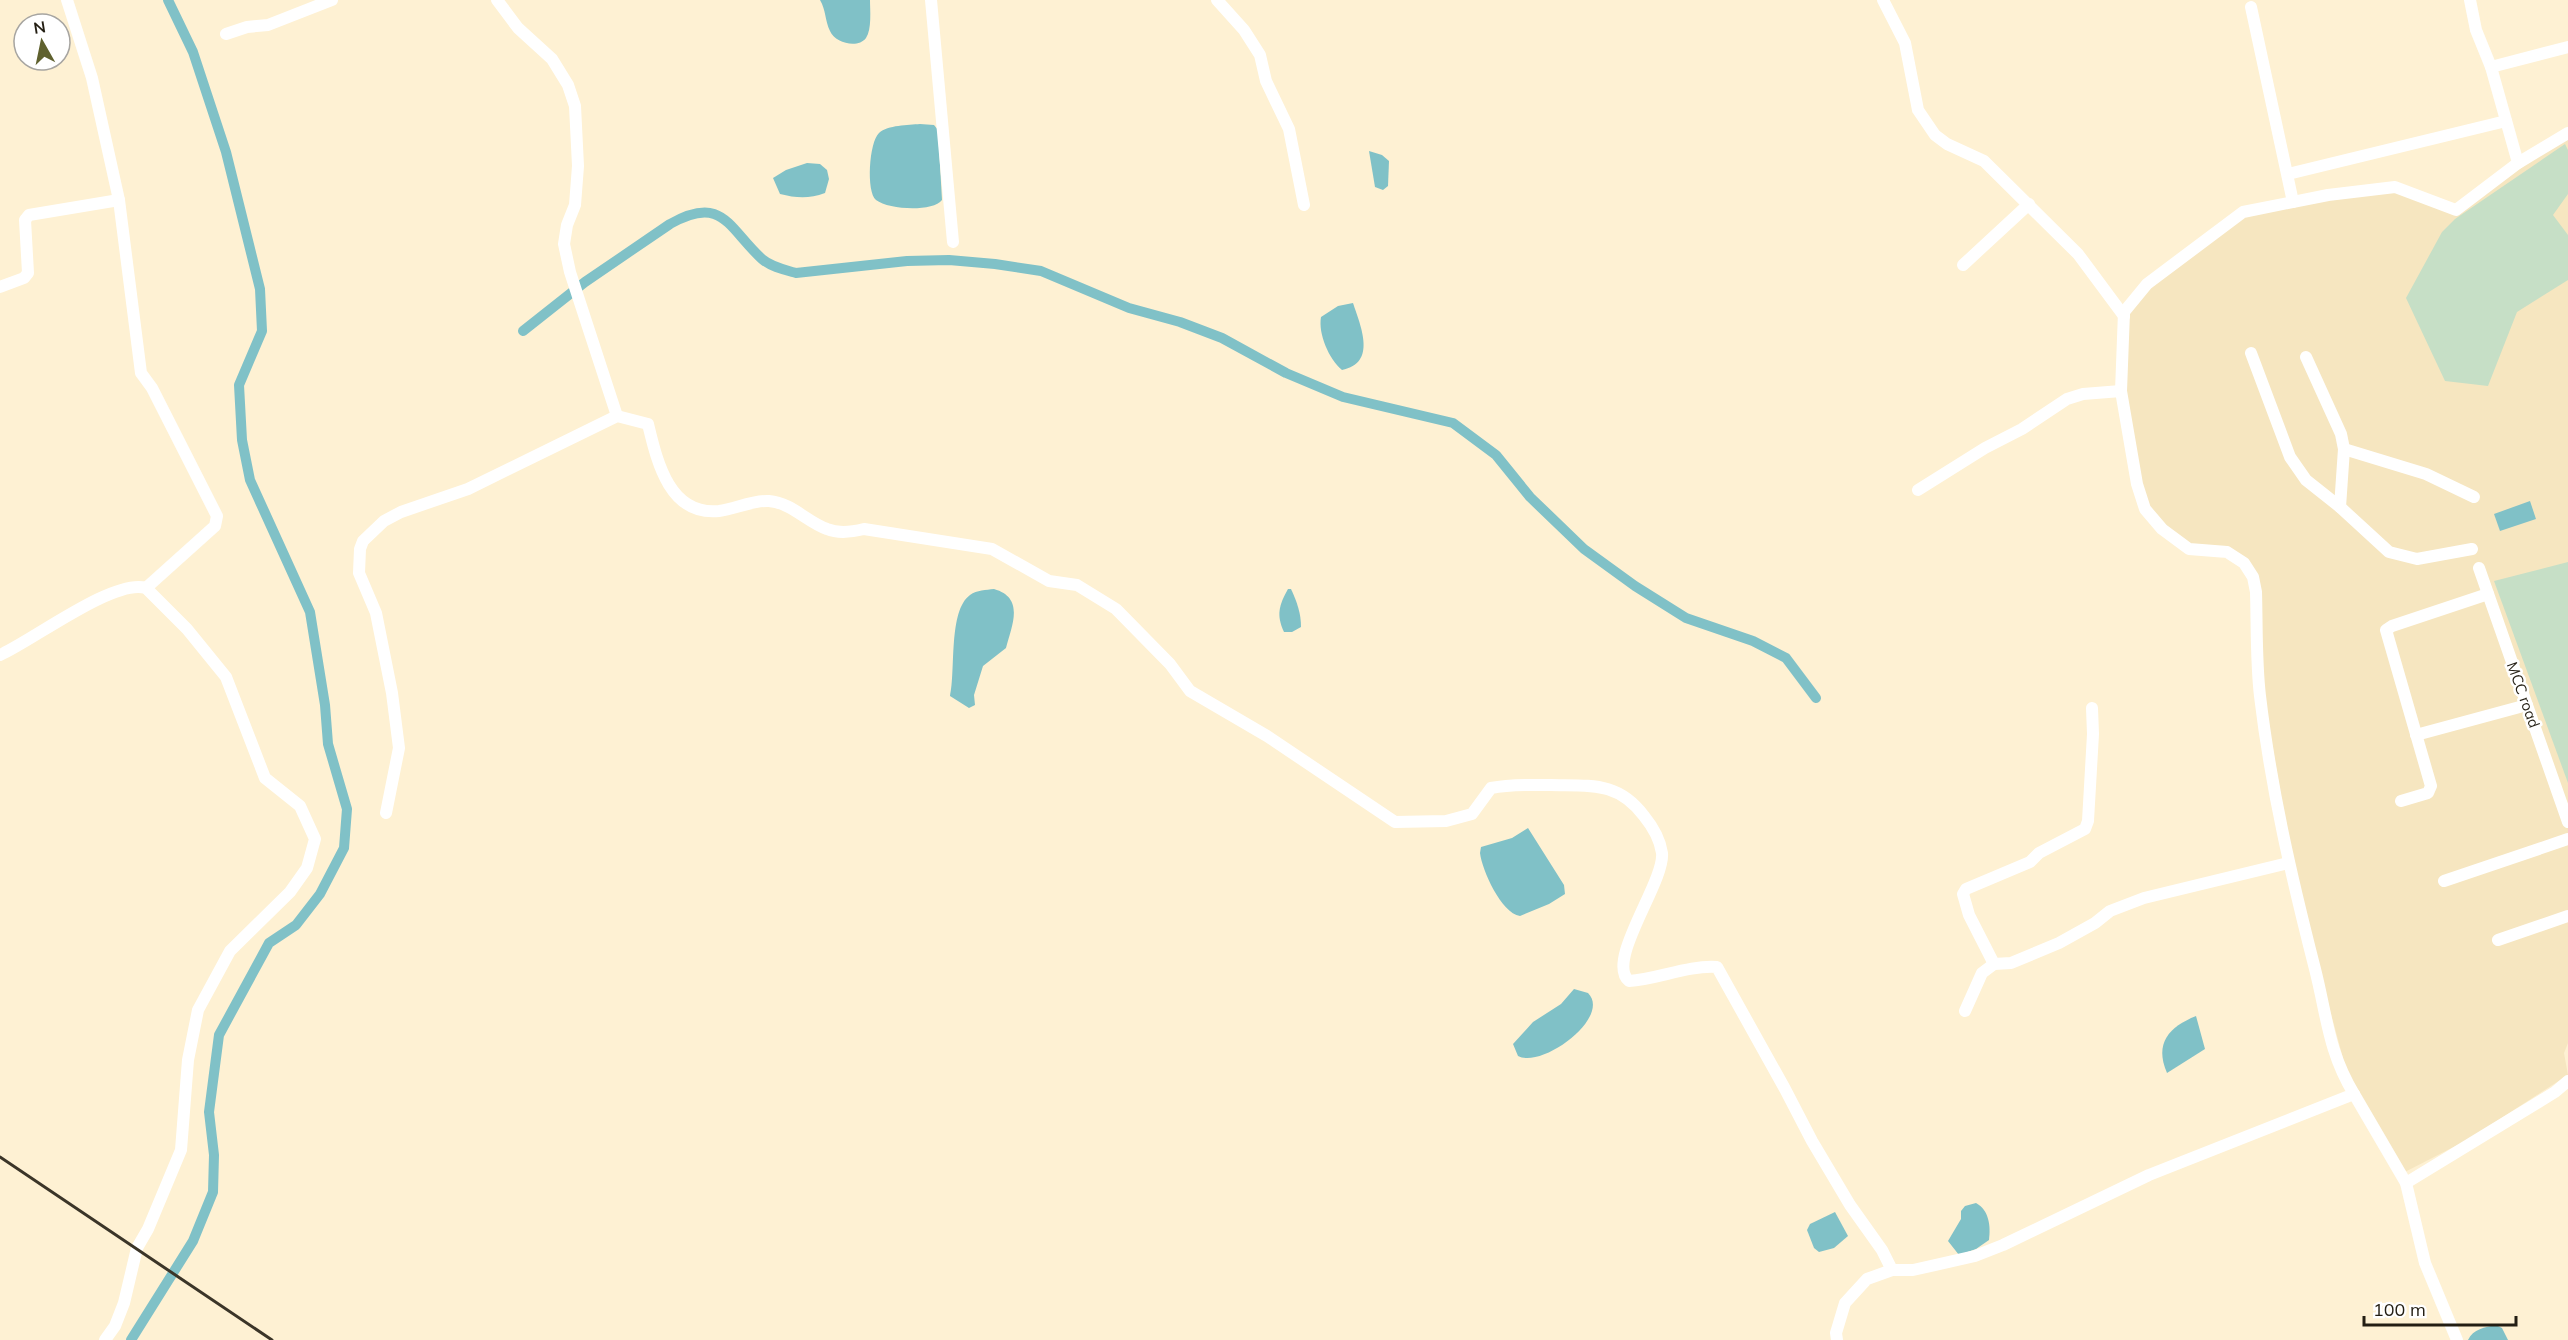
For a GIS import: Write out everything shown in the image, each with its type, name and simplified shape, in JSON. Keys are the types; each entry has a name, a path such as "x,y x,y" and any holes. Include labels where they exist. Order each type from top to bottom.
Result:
{"street":[{"path":"67,0 92,78 119,200 141,373 152,388 217,516 215,526 146,588"},
{"path":"226,34 247,27 268,25 332,0"},
{"path":"497,0 518,28 552,59 568,85 575,106 578,166 575,205 564,235 570,272 617,416"},
{"path":"931,0 953,242"},
{"path":"1217,0 1244,30 1260,55 1266,81 1289,129 1304,205"},
{"path":"1883,0 1905,43 1918,110 1935,135 1947,144 1984,161 2029,204 2078,254 2124,316"},
{"path":"2470,0 2476,30 2491,67 2518,163"},
{"path":"2251,7 2294,202"},
{"path":"2491,67 2568,47"},
{"path":"2288,174 2506,122"},
{"path":"2457,1340 2425,1263 2406,1182 2340,1070 2330,1041 2321,994 2288,863 2260,697 2256,592 2253,577 2244,563 2228,552 2189,549 2162,529 2145,509 2137,484 2121,391 2124,312 2147,284 2243,212 2328,195 2395,187 2456,210 2518,163 2568,133"},
{"path":"0,287 24,278 28,273 25,220 29,215 119,200"},
{"path":"1963,265 2029,204"},
{"path":"2251,353 2290,457 2307,480 2389,552 2417,559 2472,549"},
{"path":"2306,357 2341,434 2344,449 2340,507"},
{"path":"1917,490 1985,448 2022,429 2067,399 2083,394 2121,391"},
{"path":"386,813 399,748 392,693 376,613 359,573 358,562 363,541 384,521 401,512 468,489 617,416 648,424 663,475 680,501 699,510 718,511 769,501 790,507 827,530 847,532 864,529 979,549 992,549 1049,581 1077,585 1116,609 1170,664 1190,691 1267,736 1395,822 1446,821 1472,814 1491,788 1508,784 1595,786 1614,790 1632,800 1656,833 1662,854 1658,875 1626,949 1622,967 1626,978 1629,981 1640,980 1717,967 1812,1142 1850,1205 1882,1250 1892,1270"},
{"path":"2344,449 2426,474 2474,497"},
{"name":"MCC road","path":"2479,568 2568,822"},
{"path":"0,655 81,608 113,593 140,586 146,588 187,629 226,677 265,778 300,806 315,838 308,868 290,892 230,951 198,1010 188,1060 181,1150 148,1229 137,1248 124,1303 115,1326 105,1340"},
{"path":"2401,801 2430,790 2386,630 2488,594"},
{"path":"2416,735 2527,705"},
{"path":"1994,963 1969,915 1963,894 1966,889 2030,862 2039,853 2085,829 2088,821 2093,734 2092,708"},
{"path":"2444,880 2568,839"},
{"path":"1965,1011 1982,973 1994,963 2011,963 2058,943 2095,923 2110,911 2144,898 2288,863"},
{"path":"2498,940 2568,916"},
{"path":"2406,1182 2555,1092 2568,1081"},
{"path":"1837,1340 1836,1333 1845,1303 1867,1279 1892,1270 1913,1270 1975,1256 2003,1245 2149,1175 2354,1094"}],"shaded area":[{"path":"2568,135 2568,1043 2564,1053 2568,1075 2469,1139 2403,1173 2347,1073 2296,884 2264,696 2260,598 2245,563 2190,549 2146,509 2122,395 2125,312 2148,284 2244,214 2394,189 2458,212"}],"green space":[{"path":"2565,144 2568,150 2568,194 2553,215 2568,235 2568,280 2517,312 2488,386 2445,381 2406,298 2442,232 2455,219"},
{"path":"2568,562 2568,783 2494,581"}],"water":[{"path":"820,0 870,0 870,25 866,38 852,44 837,39 830,31"},
{"path":"920,124 934,125 938,130 942,200 937,204 921,208 900,208 876,200 871,187 870,167 876,138 879,133 888,128"},
{"path":"1369,151 1382,155 1389,161 1388,186 1383,190 1375,187"},
{"path":"807,163 820,164 827,170 829,179 825,193 802,197 780,194 773,178 786,170"},
{"path":"1353,303 1360,323 1364,343 1363,352 1360,360 1353,366 1342,370 1326,346 1321,331 1321,317 1338,306"},
{"path":"2530,501 2536,519 2500,531 2494,514"},
{"path":"994,589 1004,593 1010,599 1014,613 1013,622 1006,648 983,666 974,695 975,705 969,708 950,696 958,614 970,595"},
{"path":"1288,589 1291,589 1295,598 1301,627 1292,632 1284,632 1279,615 1282,600"},
{"path":"1528,828 1564,885 1565,894 1549,904 1520,916 1506,907 1494,890 1484,870 1480,853 1481,847 1512,838"},
{"path":"1574,989 1588,993 1593,1003 1591,1015 1583,1027 1557,1048 1542,1055 1529,1058 1518,1056 1513,1044 1533,1022 1561,1004"},
{"path":"2196,1016 2205,1049 2167,1073 2162,1053 2166,1037 2178,1025"},
{"path":"1976,1203 1984,1210 1988,1219 1989,1240 1976,1249 1959,1255 1948,1241 1961,1219 1961,1211 1965,1206"},
{"path":"1835,1212 1848,1236 1834,1248 1819,1252 1814,1248 1807,1230 1810,1224"},
{"path":"2496,1325 2502,1328 2508,1340 2468,1340 2476,1331"}],"waterway":[{"path":"131,1340 193,1241 213,1192 214,1155 209,1112 219,1035 269,943 296,925 320,894 344,848 347,809 328,744 325,705 310,612 250,480 242,440 239,385 262,331 260,289 226,152 193,52 168,0"},
{"path":"523,331 585,282 670,224 702,212 713,214 732,226 766,262 796,273 907,261 949,260 1041,271 1129,308 1180,322 1222,338 1286,373 1343,397 1453,423 1496,455 1530,497 1584,549 1635,586 1686,618 1753,641 1786,658 1816,698"}],"railway":[{"path":"0,1157 272,1340"}]}
